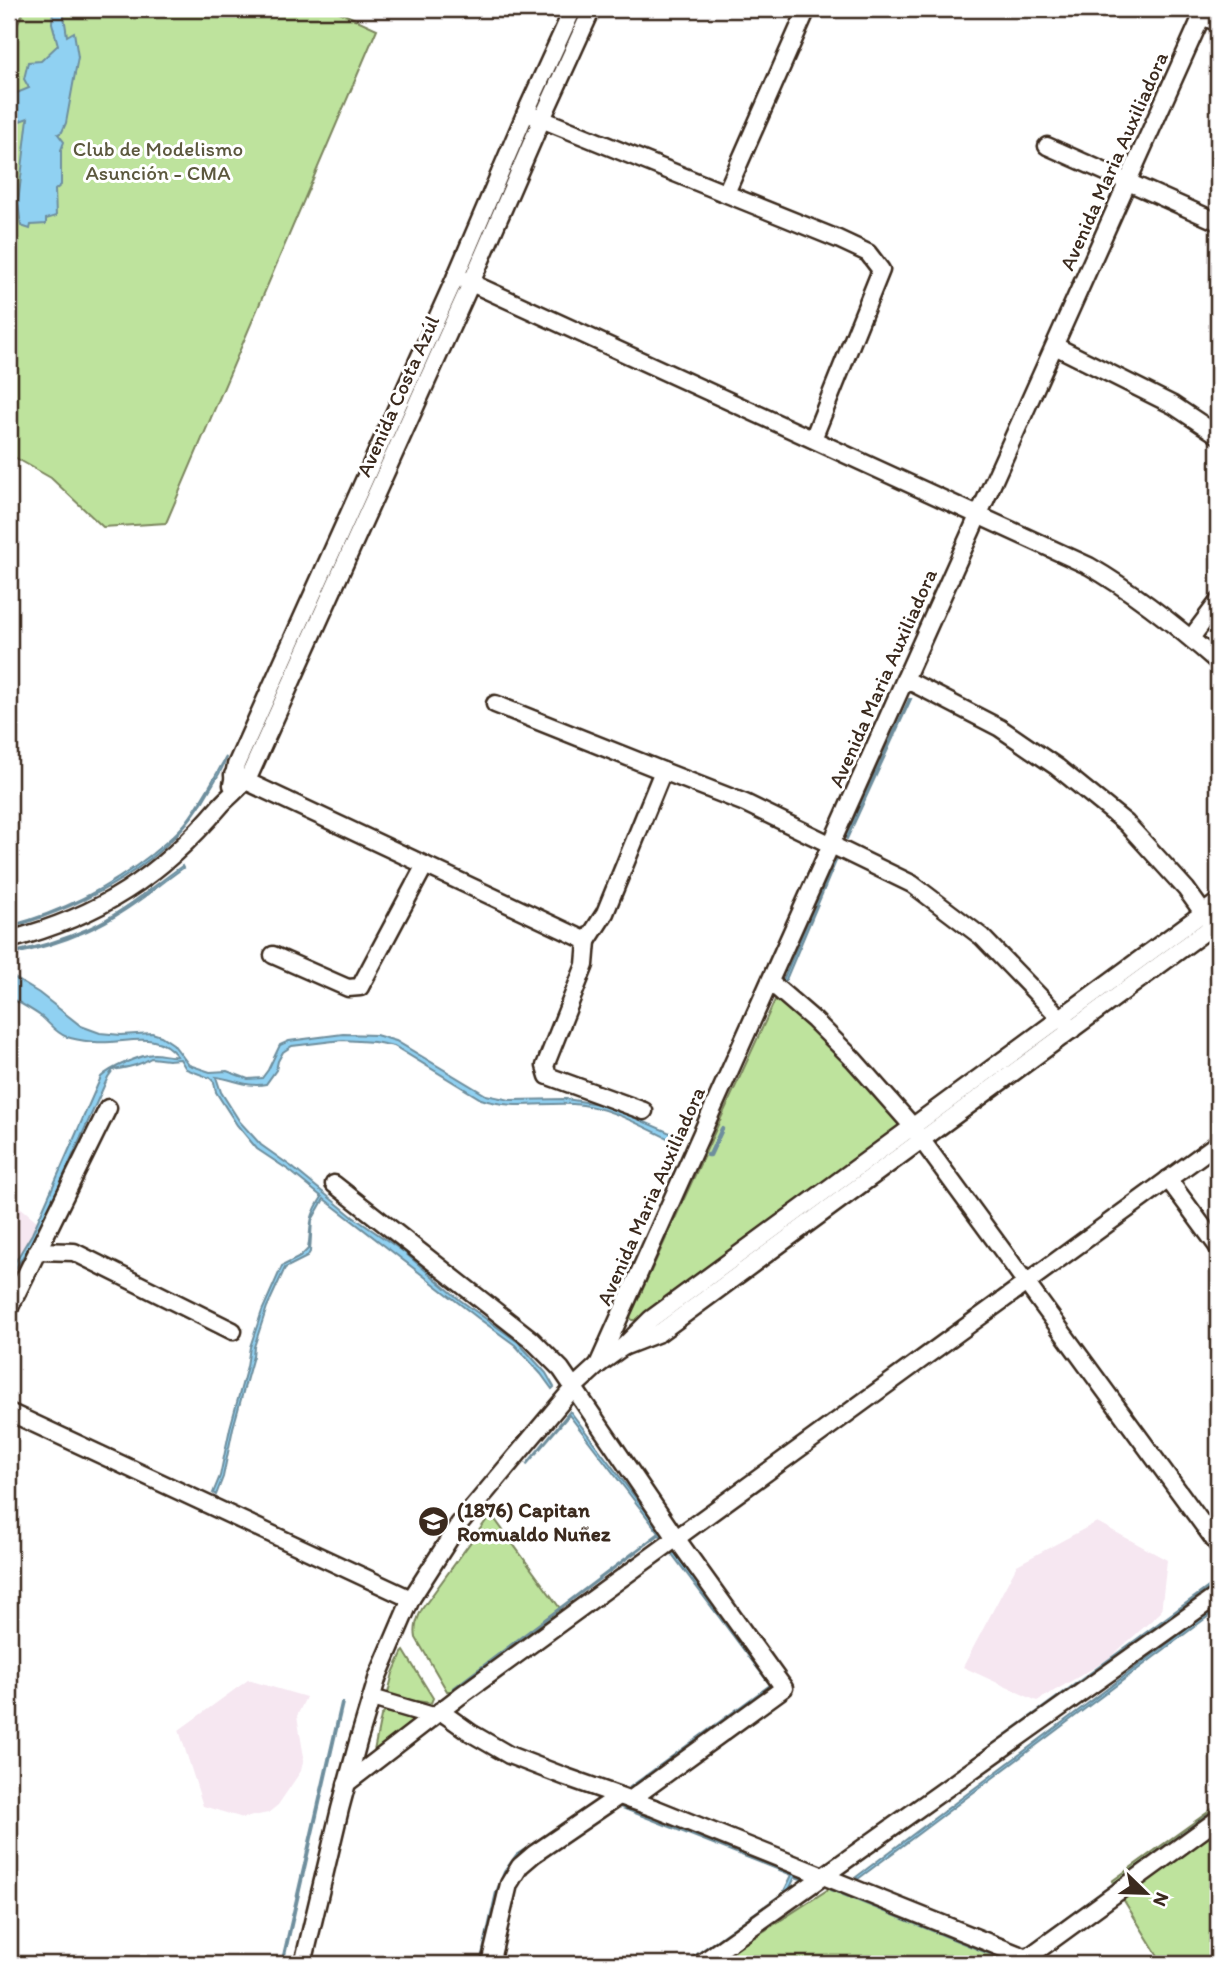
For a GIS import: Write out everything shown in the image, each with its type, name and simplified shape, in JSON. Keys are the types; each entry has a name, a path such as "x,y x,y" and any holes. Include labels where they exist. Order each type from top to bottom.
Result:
{"street":[{"name":"Avenida Costa Azúl","path":"239,778 236,765 573,9"},
{"name":"Avenida Costa Azúl","path":"9,940 80,917 153,873 198,832 262,751 592,9"},
{"path":"726,193 807,9"},
{"path":"1204,12 1218,23"},
{"name":"Avenida Maria Auxiliadora","path":"598,1365 1204,12"},
{"path":"526,112 868,253 881,270 813,439"},
{"path":"1047,146 1218,222"},
{"path":"456,276 1089,566 1114,580 1191,638 1218,662"},
{"path":"1055,346 1173,405 1218,435"},
{"path":"383,439 399,446"},
{"path":"1191,638 1218,603"},
{"path":"905,679 1000,728 1057,767 1126,823 1186,889 1213,924"},
{"path":"495,704 745,803 912,884 982,937 1066,1024"},
{"path":"644,1111 548,1076 545,1066 585,965 587,941 605,913 663,771"},
{"path":"239,778 587,941"},
{"path":"273,955 348,988 360,987 425,865"},
{"path":"303,1964 346,1784 377,1676 411,1599 458,1524 574,1387 623,1347 651,1319 917,1134 1066,1024 1213,924 1218,902"},
{"path":"769,982 814,1020 854,1060 917,1134 1218,1545"},
{"path":"9,1309 108,1108"},
{"path":"346,1784 437,1713 1218,1143"},
{"path":"1168,1180 1218,1247"},
{"path":"334,1184 531,1339 562,1369 676,1538 784,1688 624,1798 534,1854 520,1866 509,1884 490,1964"},
{"path":"37,1251 74,1252 233,1331"},
{"path":"9,1412 411,1599"},
{"path":"701,1964 1218,1595"},
{"path":"372,1698 437,1713 509,1755 654,1808 824,1876 1025,1962 1218,1819"}],"shaded area":[{"path":"9,1198 43,1226 20,1308 9,1320"},
{"path":"1097,1522 1167,1560 1161,1612 1107,1660 1037,1701 963,1667 1017,1565"},
{"path":"248,1680 306,1697 297,1716 304,1757 301,1771 278,1805 268,1813 243,1818 203,1806 179,1730"}],"green space":[{"name":"Club de Modelismo Asunción - CMA","path":"25,9 333,9 377,29 166,523 103,527 51,478 9,454 9,110 15,28"},
{"path":"775,1000 795,1015 839,1058 895,1118 898,1127 636,1320 632,1320 630,1317"},
{"path":"491,1514 562,1611 453,1691 447,1691 416,1638 416,1623 422,1609"},
{"path":"404,1651 433,1698 431,1703 393,1698 388,1693 393,1673"},
{"path":"385,1712 417,1717 374,1751 381,1716"},
{"path":"1218,1805 1218,1964 1163,1964 1112,1881"},
{"path":"832,1887 1007,1960 1003,1964 713,1964"}],"water":[{"path":"53,9 63,9 67,36 74,32 78,57 66,123 58,134 64,142 61,150 61,185 55,190 56,216 46,219 46,224 31,225 30,229 21,226 18,203 28,118 9,125 9,111 14,108 10,107 12,95 29,88 24,79 28,62 41,61 58,45 52,23"},
{"path":"911,699 847,839 845,838"},
{"path":"226,757 220,773 193,815 173,839 149,859 124,878 68,907 9,928 84,898 119,878 152,854 187,821"},
{"path":"839,854 785,982 783,980"},
{"path":"182,866 183,868 136,902 100,925 58,942 9,955 68,937 100,923"},
{"path":"9,968 13,977 39,993 81,1026 100,1033 152,1033 161,1036 173,1044 189,1065 210,1072 227,1071 248,1079 262,1078 280,1045 289,1041 343,1034 376,1035 396,1041 486,1095 510,1100 566,1099 605,1105 682,1138 680,1144 628,1119 587,1106 516,1105 481,1099 394,1046 374,1042 342,1040 292,1046 283,1052 276,1070 266,1084 247,1084 216,1077 221,1092 240,1122 261,1145 518,1342 546,1373 554,1387 552,1389 515,1345 324,1199 312,1220 310,1252 307,1257 285,1268 267,1307 216,1495 213,1493 220,1476 250,1347 262,1311 282,1266 300,1257 308,1249 312,1217 322,1197 257,1149 237,1125 210,1078 186,1069 180,1059 151,1058 138,1065 113,1070 108,1077 39,1231 9,1279 9,1272 32,1234 101,1077 118,1066 141,1057 154,1054 177,1056 169,1047 149,1040 95,1042 63,1035 42,1017 9,997"},
{"path":"570,1411 663,1534 452,1689 659,1533 569,1415 526,1465"},
{"path":"674,1552 772,1684 632,1788 630,1787 770,1685 672,1554"},
{"path":"1218,1582 829,1866 828,1864"},
{"path":"1218,1606 1218,1609 858,1879 856,1877"},
{"path":"341,1703 343,1703 281,1964"},
{"path":"603,1797 605,1799 517,1857 505,1874 483,1964 480,1964 496,1892 504,1872 516,1855"},
{"path":"618,1804 805,1877 804,1880 795,1877 788,1892 687,1964 683,1964 783,1893 792,1875 617,1806"},
{"path":"1218,1807 1218,1811 1027,1950 1025,1948"},
{"path":"833,1887 1007,1958 1008,1961 996,1964 1002,1959 831,1890"}],"waterway":[{"path":"708,1155 722,1129"}],"place":[{"name":"(1876) Capitan Romualdo Nuñez","path":"434,1522"}]}
